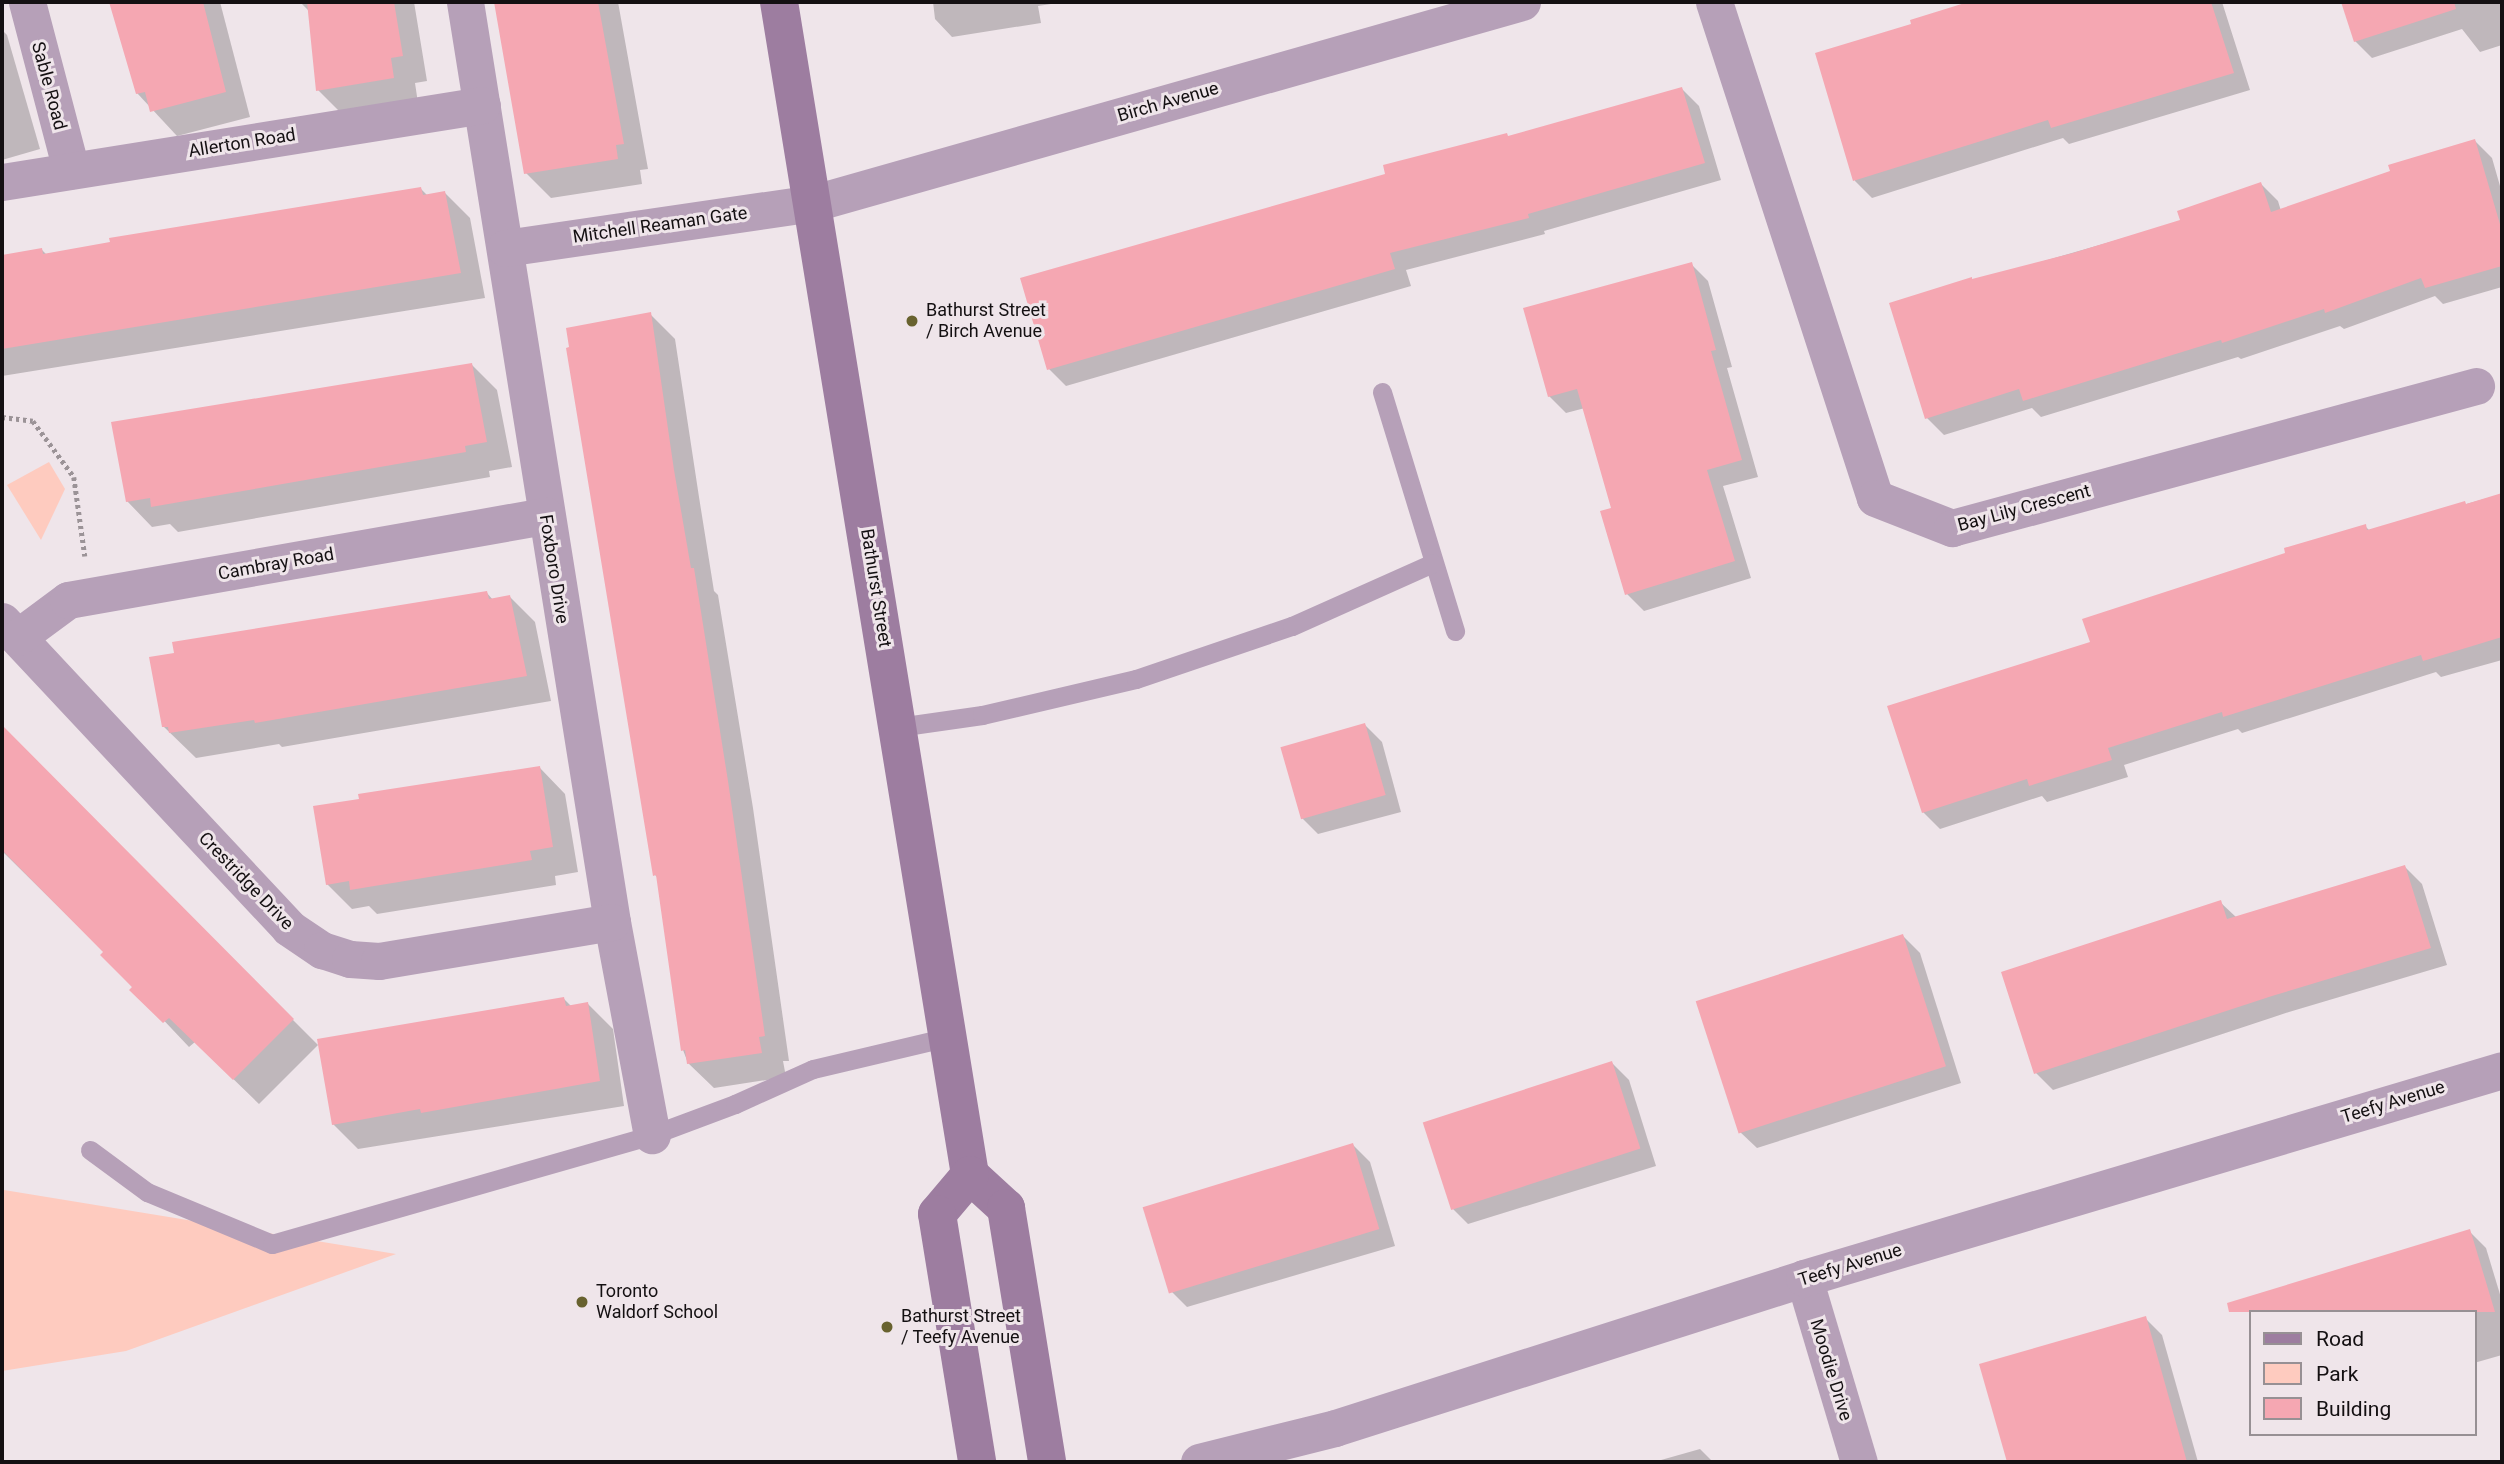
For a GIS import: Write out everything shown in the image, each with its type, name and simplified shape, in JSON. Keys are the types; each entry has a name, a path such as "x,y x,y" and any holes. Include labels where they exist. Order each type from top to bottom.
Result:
{"main road":[{"name":"Bathurst Street","path":"779,2 814,202 970,1174"},
{"path":"977,1462 937,1214 970,1174 1006,1208 1046,1462"}],"street":[{"name":"Sable Road","path":"27,2 71,170"},
{"name":"Foxboro Drive","path":"465,2 612,922 652,1135"},
{"name":"Birch Avenue","path":"814,202 1522,2"},
{"name":"Bay Lily Crescent","path":"1714,2 1875,498 1952,528 2476,386"},
{"name":"Allerton Road","path":"2,182 482,105"},
{"name":"Mitchell Reaman Gate","path":"505,248 814,202"},
{"name":"Cambray Road","path":"10,629 68,600 546,516"},
{"name":"Crestridge Drive","path":"10,629 289,928 322,950 350,959 380,961 612,922"},
{"name":"Teefy Avenue","path":"1199,1462 1335,1428 1804,1278 2502,1070"},
{"name":"Moodie Drive","path":"1804,1278 1858,1462"}],"lane":[{"path":"1382,391 1455,631"},
{"path":"898,727 982,715 1136,679 1292,626 1433,563"},
{"path":"90,1150 147,1192 272,1244 652,1135 735,1104 813,1069 948,1037"}],"path":[{"path":"2,417 33,421 74,477 86,562"}],"green space":[{"path":"49,462 65,489 41,540 7,485"},
{"path":"2,1175 4,1190 396,1254 126,1351 2,1371"}],"building":[{"path":"109,2 203,2 226,92 150,112 145,92 136,94"},
{"path":"307,2 394,2 403,56 391,58 394,78 316,91"},
{"path":"494,2 598,2 624,144 616,145 618,159 524,174"},
{"path":"1968,2 2211,2 2234,73 2051,128 2048,120 1853,181 1815,53 1911,24 1910,20"},
{"path":"2341,2 2454,2 2456,9 2354,42"},
{"path":"1682,87 1705,163 1528,214 1529,218 1390,253 1395,269 1047,370 1020,278 1385,174 1383,165 1507,133 1508,136"},
{"path":"2475,139 2502,231 2502,266 2425,288 2421,278 2325,313 2324,309 2222,343 2221,340 2023,401 2019,389 1925,419 1889,303 1972,277 2073,253 2180,220 2177,211 2261,182 2271,212 2390,171 2388,165"},
{"path":"421,187 423,195 445,191 461,273 2,349 2,255 42,248 43,254 110,242 109,238"},
{"path":"1692,262 1716,350 1711,351 1742,460 1707,470 1735,561 1625,595 1600,511 1611,508 1577,389 1548,397 1523,308"},
{"path":"651,312 674,470 691,568 694,568 728,781 765,1036 759,1037 762,1053 687,1064 685,1050 681,1051 656,875 653,876 566,348 569,347 566,328"},
{"path":"472,363 487,442 465,446 466,452 151,507 150,498 126,502 111,422"},
{"path":"2502,493 2502,637 2423,661 2421,655 2223,717 2222,712 2108,748 2112,760 2029,786 2027,779 1922,813 1887,706 2090,642 2082,619 2285,553 2284,548 2366,524 2367,530"},
{"path":"487,591 489,599 510,595 527,676 255,723 254,720 169,733 168,727 162,727 149,657 174,653 172,642"},
{"path":"1365,723 1386,795 1301,819 1280,747"},
{"path":"2,725 294,1019 233,1080 169,1018 163,1023 129,990 132,987 100,955 103,952 2,850"},
{"path":"540,766 553,847 530,851 532,860 350,890 349,881 326,885 313,806 359,799 358,794"},
{"path":"2405,865 2431,948 2272,996 2034,1074 2001,972 2221,900 2227,919"},
{"path":"1903,934 1946,1066 1739,1134 1696,1001"},
{"path":"564,997 566,1006 588,1002 600,1081 421,1113 420,1109 332,1125 317,1039"},
{"path":"1612,1061 1640,1148 1451,1210 1423,1122"},
{"path":"1353,1143 1379,1229 1169,1293 1143,1207"},
{"path":"2470,1229 2495,1312 2229,1312 2227,1303"},
{"path":"2146,1316 2187,1462 2007,1462 1979,1364"}],"place":[{"name":"Bathurst Street / Birch Avenue","path":"912,321"},
{"name":"Toronto Waldorf School","path":"582,1302"},
{"name":"Bathurst Street / Teefy Avenue","path":"887,1327"}]}
